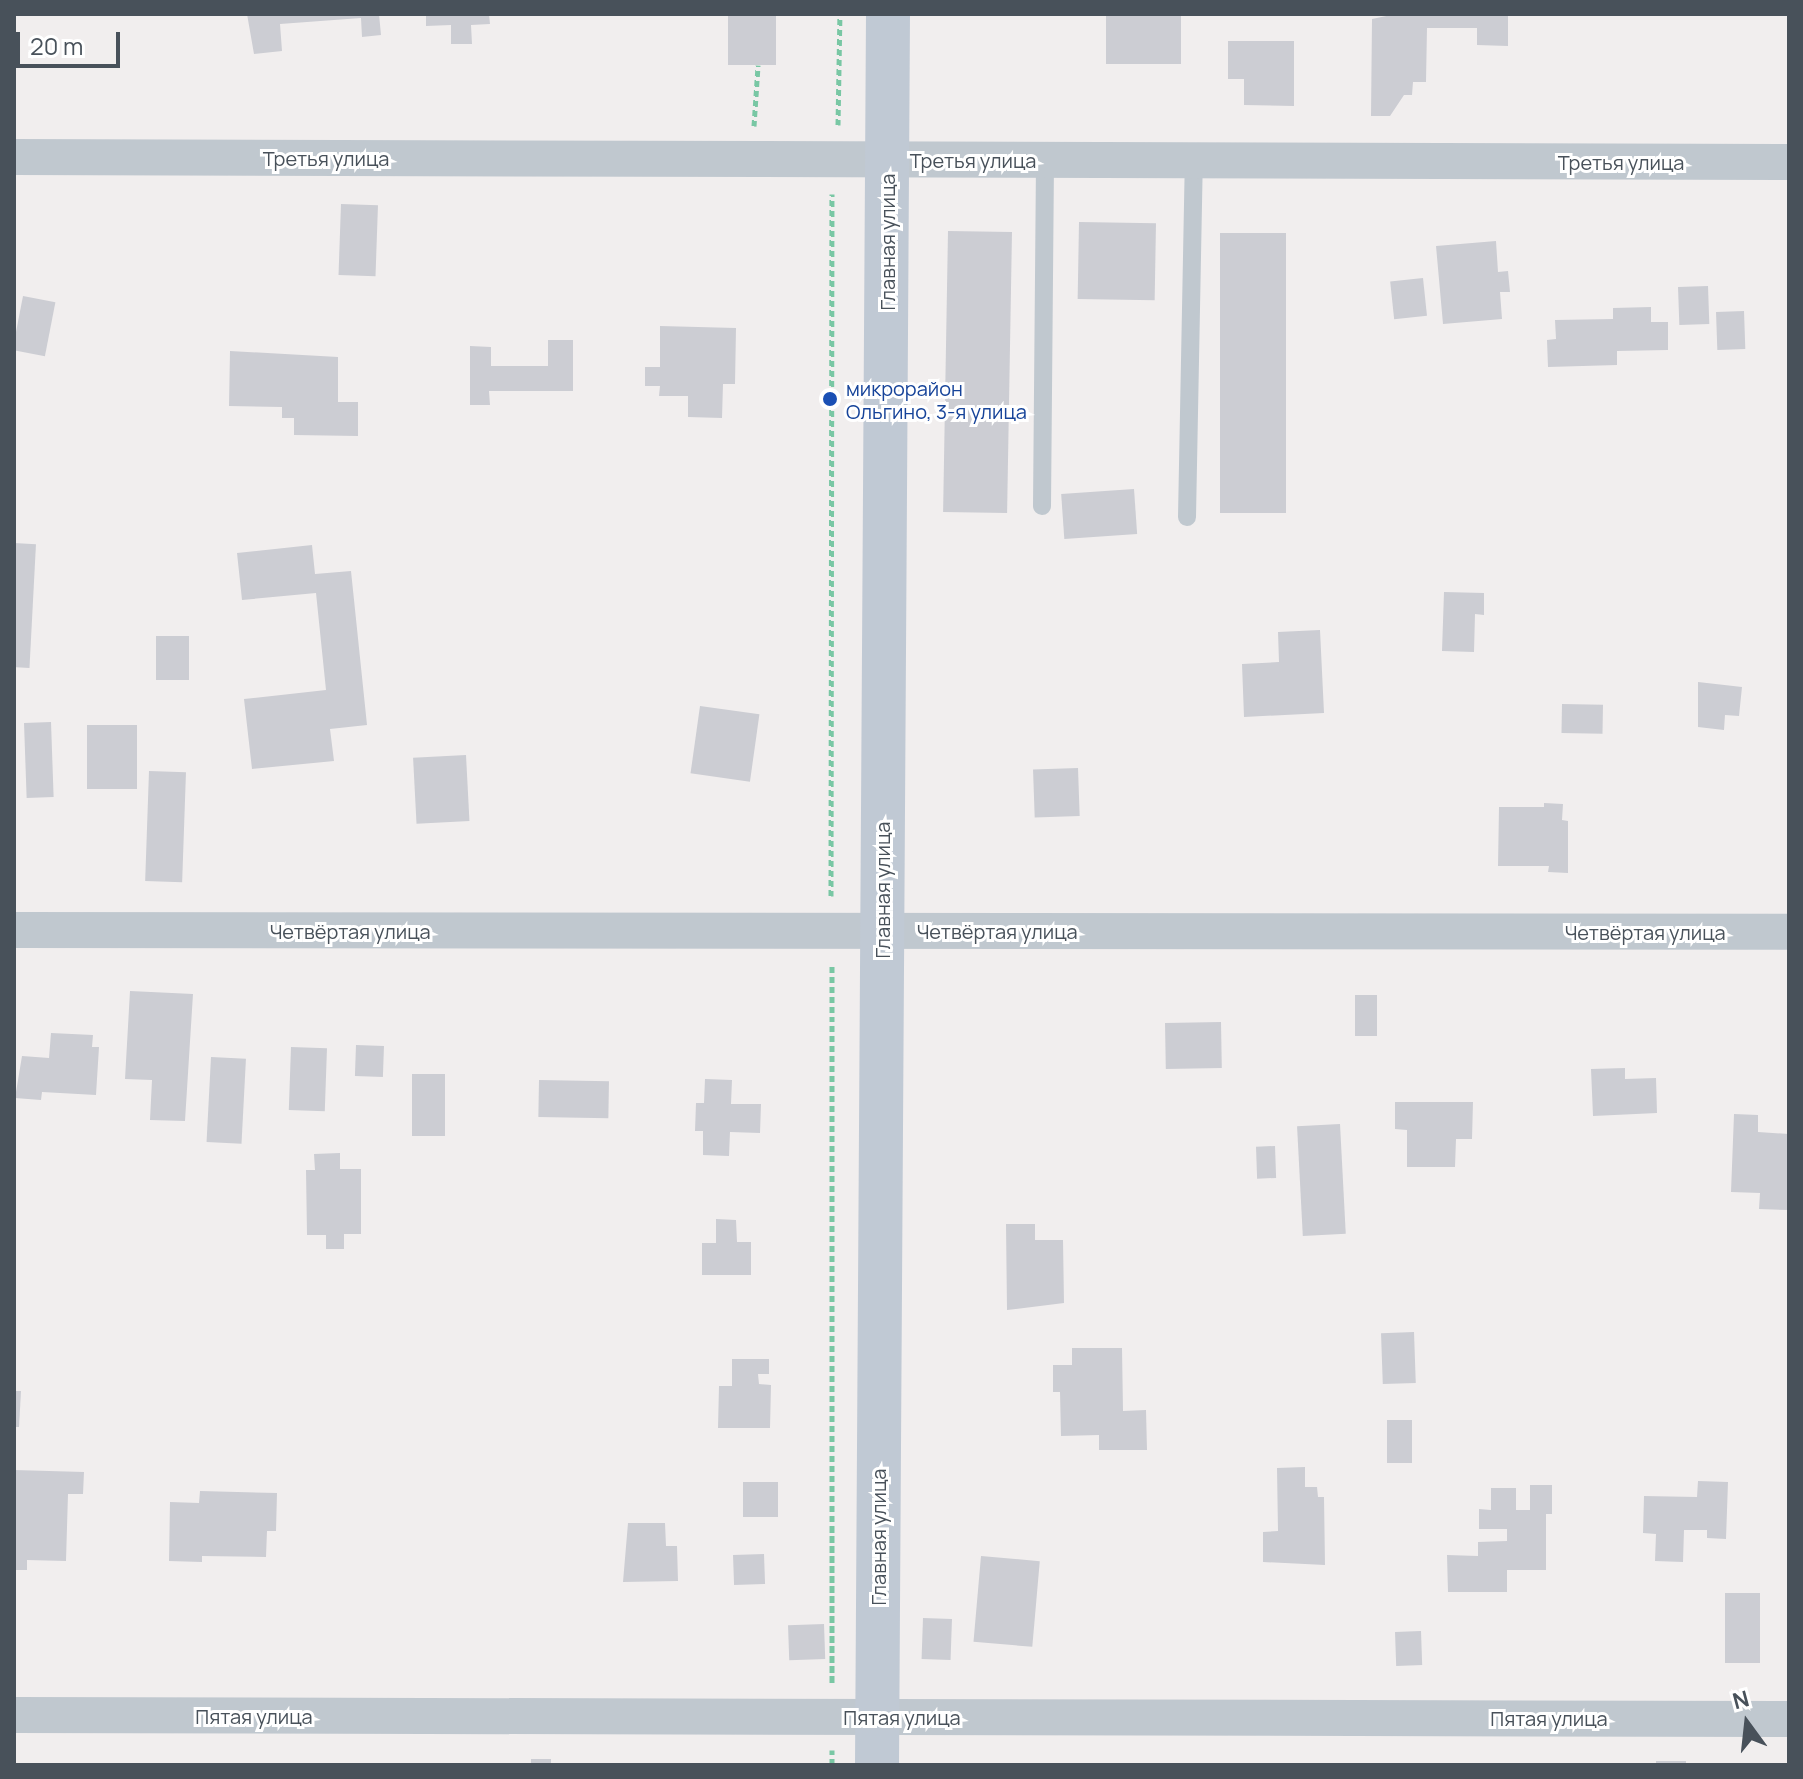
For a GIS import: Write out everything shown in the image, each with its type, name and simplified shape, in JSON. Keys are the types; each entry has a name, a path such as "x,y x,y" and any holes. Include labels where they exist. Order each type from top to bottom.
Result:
{"street":[{"name":"Главная улица","path":"877,1765 888,14"},
{"name":"Третья улица","path":"14,157 1789,162"},
{"name":"Четвёртая улица","path":"14,930 1789,932"},
{"name":"Пятая улица","path":"14,1715 1789,1719"}],"lane":[{"path":"1042,506 1045,160"},
{"path":"1187,517 1194,161"}],"path":[{"path":"832,160 840,115 840,14"},
{"path":"754,159 758,65"}],"building":[{"path":"247,14 379,14 381,35 362,37 361,18 280,24 282,51 254,54"},
{"path":"426,14 489,14 490,24 471,25 472,44 451,44 451,25 426,26"},
{"path":"728,14 776,14 776,65 728,65"},
{"path":"1106,14 1181,14 1181,64 1106,64"},
{"path":"1396,14 1508,14 1508,46 1477,45 1477,28 1427,28 1426,82 1413,82 1412,95 1404,95 1390,116 1371,116 1372,19"},
{"path":"1228,41 1294,41 1294,106 1244,105 1244,79 1228,79"},
{"path":"341,204 378,205 375,276 339,275"},
{"path":"1079,222 1156,223 1155,300 1078,299"},
{"path":"948,231 1012,232 1007,513 943,512"},
{"path":"1220,233 1286,233 1286,513 1220,513"},
{"path":"1496,241 1498,272 1508,271 1510,292 1500,292 1502,319 1443,324 1436,246"},
{"path":"1423,278 1427,316 1394,319 1390,281"},
{"path":"1708,286 1709,324 1679,325 1678,287"},
{"path":"23,296 55,302 45,356 14,350"},
{"path":"1651,307 1651,322 1668,322 1668,350 1617,351 1617,365 1548,367 1547,340 1556,339 1555,320 1613,319 1613,308"},
{"path":"1744,311 1745,349 1717,350 1716,312"},
{"path":"660,326 736,328 735,384 723,384 722,418 688,417 688,396 659,396 660,386 645,386 645,367 660,367"},
{"path":"548,340 573,340 573,391 489,391 490,405 470,405 470,346 491,347 491,366 548,366"},
{"path":"230,351 338,357 338,402 358,402 358,436 294,435 294,418 282,418 282,407 229,406"},
{"path":"1134,489 1137,534 1064,539 1061,494"},
{"path":"14,543 36,544 29,668 14,667"},
{"path":"312,545 315,574 351,571 367,725 330,729 334,761 252,769 244,699 326,690 316,593 242,600 237,553"},
{"path":"1444,592 1484,593 1484,615 1475,614 1474,652 1442,651"},
{"path":"1320,630 1324,713 1244,717 1242,664 1279,662 1278,632"},
{"path":"156,636 189,636 189,680 156,680"},
{"path":"1698,682 1742,687 1739,716 1725,715 1724,730 1698,727"},
{"path":"1562,704 1603,705 1602,734 1561,733"},
{"path":"700,706 759,714 750,782 691,773"},
{"path":"51,722 54,797 27,798 24,723"},
{"path":"87,725 137,725 137,789 87,789"},
{"path":"466,755 469,821 417,824 413,758"},
{"path":"1078,768 1080,816 1035,818 1033,770"},
{"path":"149,771 186,772 182,882 145,881"},
{"path":"1544,803 1563,804 1562,820 1568,821 1568,873 1548,872 1549,866 1498,866 1499,807 1544,807"},
{"path":"130,991 193,994 185,1121 150,1120 152,1080 125,1079"},
{"path":"1355,995 1377,995 1377,1036 1355,1036"},
{"path":"1221,1022 1222,1068 1166,1069 1165,1023"},
{"path":"51,1033 93,1035 92,1047 99,1047 96,1095 42,1092 41,1100 15,1098 22,1056 49,1058"},
{"path":"356,1045 384,1046 383,1077 355,1076"},
{"path":"291,1047 327,1048 325,1111 289,1110"},
{"path":"211,1057 246,1059 242,1144 207,1142"},
{"path":"1625,1068 1625,1079 1656,1078 1657,1113 1593,1116 1591,1069"},
{"path":"412,1074 445,1074 445,1136 412,1136"},
{"path":"705,1079 732,1080 731,1104 761,1104 760,1133 730,1132 729,1156 703,1155 703,1131 695,1131 696,1103 704,1103"},
{"path":"539,1080 609,1081 608,1118 538,1117"},
{"path":"1395,1102 1473,1102 1472,1139 1456,1139 1455,1167 1407,1167 1407,1130 1395,1129"},
{"path":"1734,1114 1758,1115 1758,1132 1789,1134 1789,1210 1759,1209 1760,1193 1731,1192"},
{"path":"1340,1124 1346,1234 1303,1236 1297,1126"},
{"path":"1275,1146 1276,1178 1257,1179 1256,1147"},
{"path":"340,1153 340,1169 361,1169 361,1234 344,1234 344,1249 326,1249 326,1235 307,1235 306,1170 315,1170 314,1154"},
{"path":"716,1219 736,1220 737,1242 751,1242 751,1275 702,1275 702,1243 716,1243"},
{"path":"1006,1224 1035,1224 1035,1240 1063,1240 1064,1303 1007,1310"},
{"path":"1414,1332 1416,1383 1383,1384 1381,1333"},
{"path":"1072,1348 1122,1348 1123,1411 1146,1410 1147,1450 1099,1450 1099,1435 1061,1436 1060,1392 1053,1392 1053,1365 1072,1365"},
{"path":"732,1359 769,1359 769,1374 758,1374 759,1384 771,1385 770,1428 718,1428 719,1386 732,1386"},
{"path":"14,1391 21,1391 19,1427 14,1427"},
{"path":"1387,1420 1412,1420 1412,1463 1387,1463"},
{"path":"1305,1467 1305,1487 1317,1487 1318,1497 1324,1497 1325,1565 1263,1562 1263,1532 1278,1531 1277,1468"},
{"path":"14,1470 84,1472 83,1494 68,1494 66,1561 27,1560 27,1570 14,1570"},
{"path":"1698,1481 1728,1482 1726,1539 1707,1538 1707,1530 1684,1530 1683,1562 1655,1561 1656,1534 1643,1533 1644,1496 1697,1497"},
{"path":"743,1482 778,1482 778,1517 743,1517"},
{"path":"1530,1485 1552,1485 1552,1514 1546,1514 1546,1570 1507,1570 1507,1592 1448,1592 1447,1555 1478,1556 1478,1542 1507,1541 1507,1529 1479,1529 1479,1509 1491,1510 1491,1488 1516,1488 1516,1510 1530,1510"},
{"path":"200,1491 277,1493 276,1531 267,1531 266,1557 202,1556 202,1562 169,1561 170,1502 199,1503"},
{"path":"628,1523 665,1523 666,1546 677,1546 678,1581 623,1582"},
{"path":"764,1554 765,1584 734,1585 733,1555"},
{"path":"981,1556 1040,1561 1032,1647 974,1642"},
{"path":"1725,1593 1760,1593 1760,1663 1725,1663"},
{"path":"923,1618 952,1619 951,1660 922,1659"},
{"path":"824,1624 825,1659 789,1660 788,1625"},
{"path":"1421,1631 1422,1665 1396,1666 1395,1632"},
{"path":"531,1759 551,1759 551,1765 531,1765"},
{"path":"1656,1761 1686,1761 1686,1765 1656,1765"}],"place":[{"name":"микрорайон Ольгино, 3-я улица","path":"830,399"}]}
